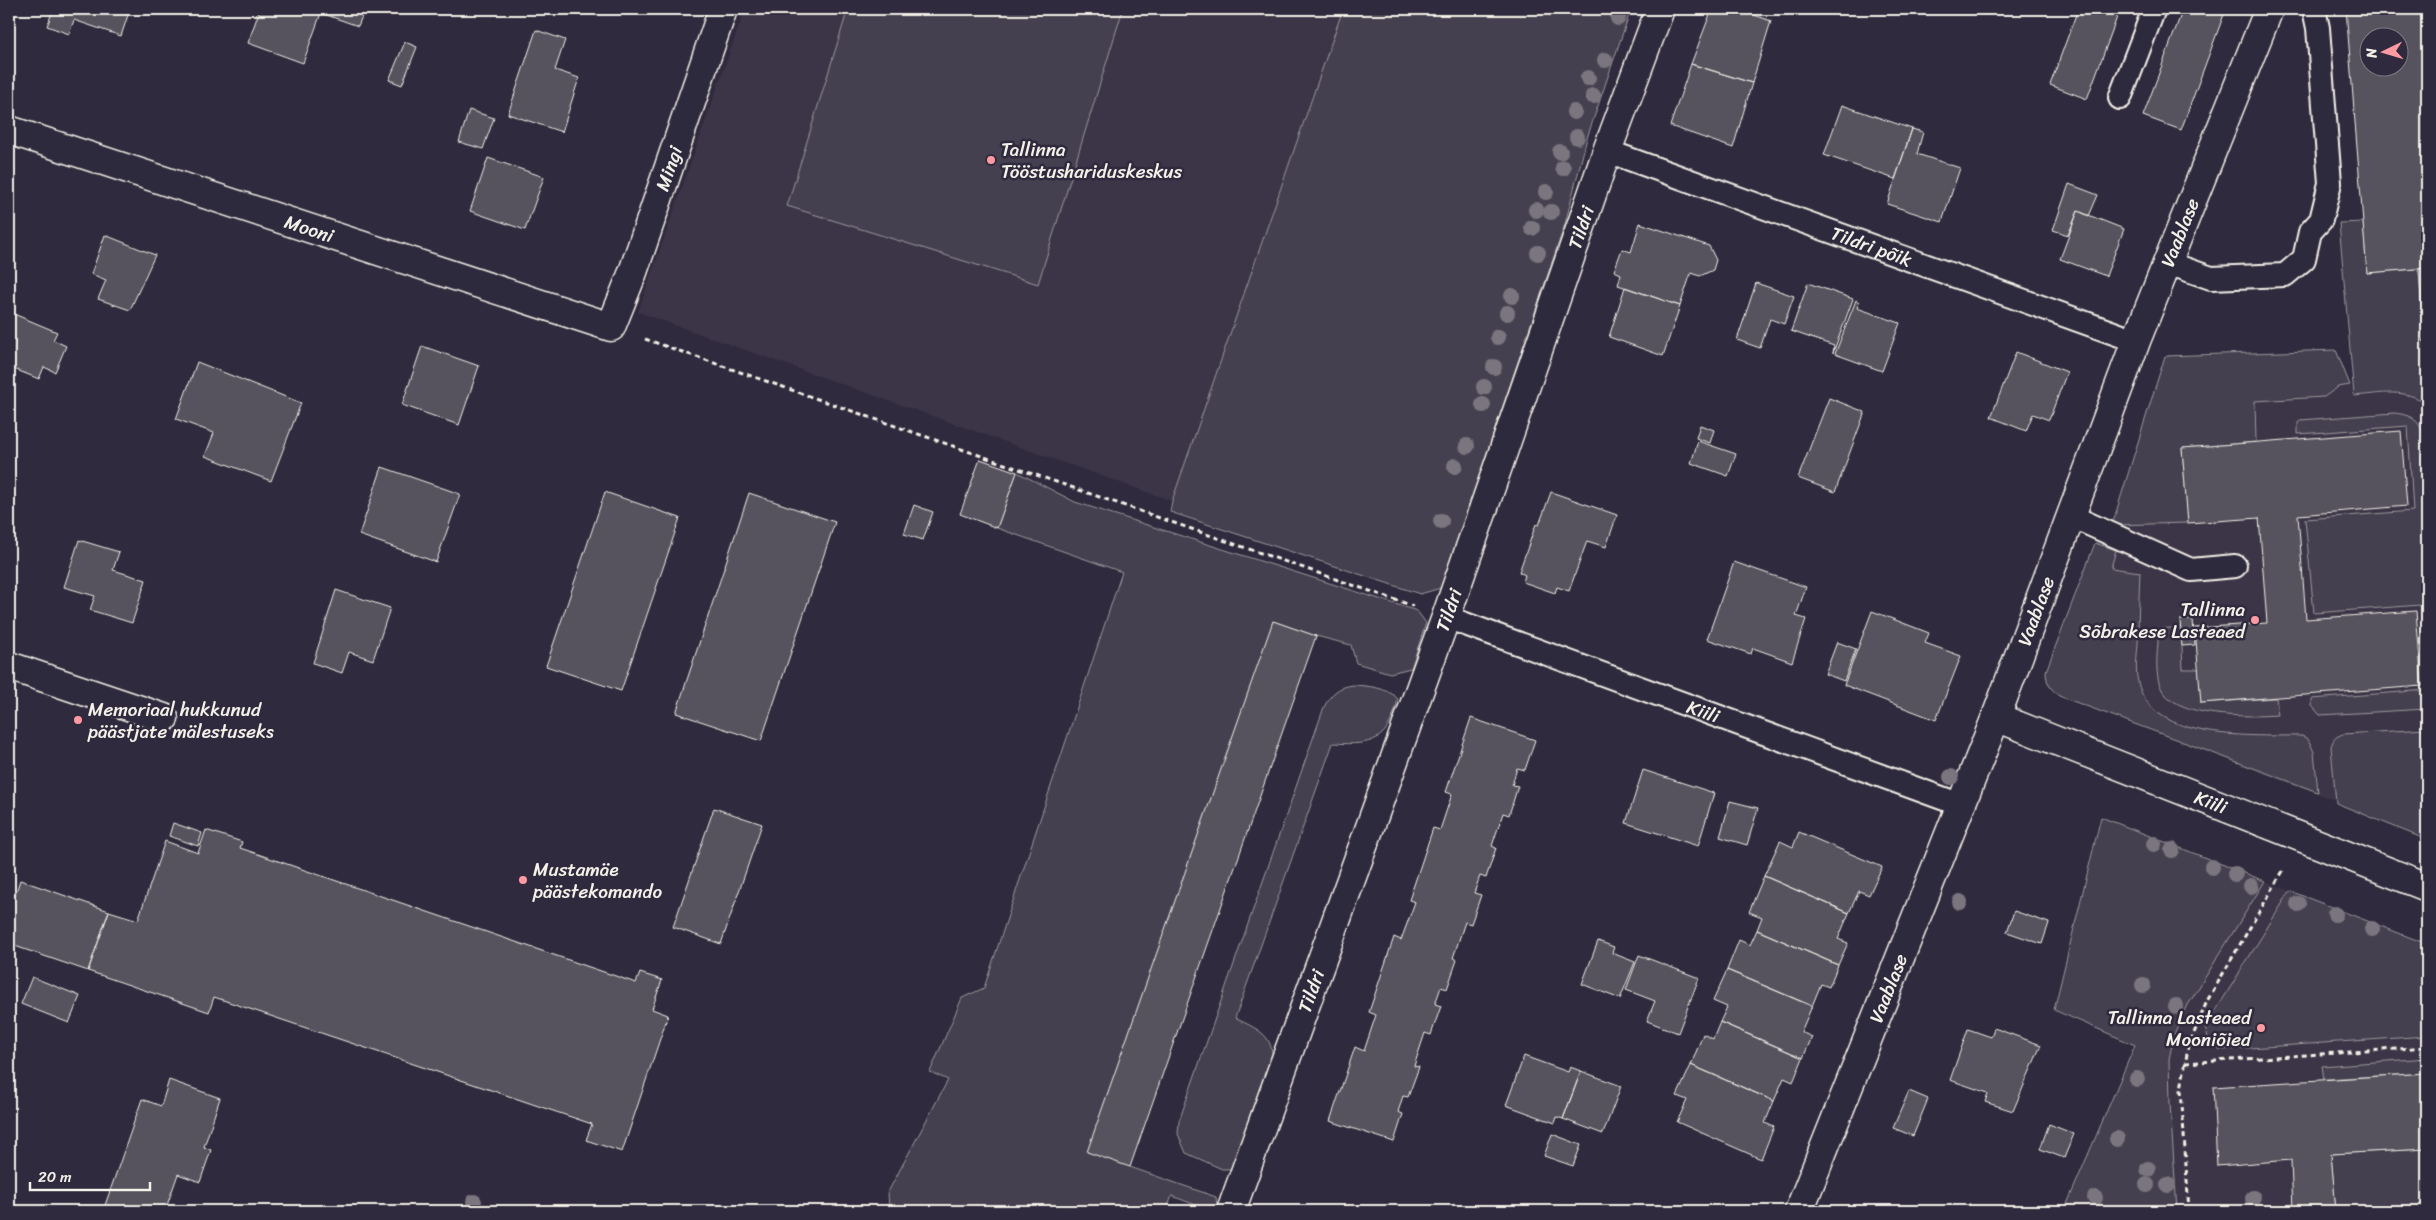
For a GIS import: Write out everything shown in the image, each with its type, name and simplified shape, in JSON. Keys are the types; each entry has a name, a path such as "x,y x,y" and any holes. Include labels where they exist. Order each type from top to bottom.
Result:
{"street":[{"name":"Mingi","path":"611,327 633,272 723,9"},
{"name":"Tildri","path":"1232,1211 1446,618 1607,151 1660,9"},
{"name":"Vaablase","path":"1799,1211 1996,717 2136,341 2269,9"},
{"name":"Mooni","path":"9,130 611,327"},
{"path":"9,666 164,718"},
{"name":"Kiili","path":"1996,717 2427,887"}],"lane":[{"path":"2120,98 2154,9"},
{"path":"2168,264 2211,278 2220,278 2286,275 2304,259 2310,232 2321,220 2330,183 2318,28 2314,9"},
{"name":"Tildri põik","path":"1607,151 2136,341"},
{"path":"2071,516 2191,570 2235,566"},
{"name":"Kiili","path":"1446,618 1961,805"}],"path":[{"path":"611,327 1446,618"},
{"path":"2189,1211 2181,1089 2188,1048 2206,1001 2282,871"},
{"path":"2185,1062 2427,1047"}],"shaded area":[{"name":"Tallinna Tööstushariduskeskus","path":"745,9 1343,9 1172,501 638,312"},
{"path":"848,9 1123,9 1038,284 787,206"},
{"path":"1343,9 1631,9 1587,138 1565,224 1441,588 1420,594 1170,512 1172,501"},
{"path":"2421,9 2427,9 2427,83"},
{"path":"2363,222 2367,273 2419,269 2424,341 2427,341 2427,405 2419,399 2402,394 2383,393 2354,396 2339,223"},
{"name":"Tallinna Sõbrakese Lasteaed","path":"2336,350 2355,396 2427,391 2427,835 2059,696 2165,356"},
{"path":"2336,350 2350,385 2338,387 2324,397 2255,401 2256,442 2182,448 2188,523 2112,525 2165,356"},
{"path":"2394,413 2407,416 2416,421 2422,430 2426,442 2427,690 2421,605 2314,613 2305,519 2413,511 2408,426 2298,434 2298,423 2300,420"},
{"path":"1017,472 1075,502 1417,611 1426,623 1411,668 1390,673 1356,663 1351,645 1316,636 1273,621 1130,1167 1216,1197 1217,1206 1212,1211 1172,1196 1166,1211 889,1211 888,1192 948,1080 930,1072 962,998 984,988 1122,572 997,528"},
{"path":"2095,543 2116,550 2111,568 2140,572 2136,663 2138,682 2147,702 2162,716 2183,726 2233,735 2302,736 2308,739 2314,752 2318,792 2059,696 2053,690 2049,685 2046,671"},
{"path":"2181,627 2183,669 2199,669 2201,703 2276,698 2278,715 2213,714 2180,705 2168,697 2160,686 2157,672 2159,629"},
{"path":"1353,685 1383,690 1398,699 1389,724 1377,738 1359,743 1333,743 1235,1018 1260,1031 1268,1040 1272,1054 1231,1169 1222,1169 1186,1153 1178,1134 1179,1121 1324,707 1335,692 1343,687"},
{"path":"2427,690 2427,709 2320,715 2312,706 2312,699"},
{"path":"2427,729 2427,840 2336,803 2331,747 2336,737 2343,734"},
{"name":"Tallinna Lasteaed Mooniõied","path":"2101,817 2427,944 2427,1211 2064,1211 2135,1045 2054,1010"},
{"path":"2101,817 2265,881 2188,1005 2174,1035 2169,1059 2177,1211 2064,1211 2135,1045 2054,1010"},
{"path":"2290,891 2427,944 2427,1036 2220,1050 2208,1038 2205,1028"},
{"path":"2427,1058 2427,1073 2324,1079 2322,1066"},
{"path":"2427,1149 2427,1211 2336,1211 2331,1154"}],"building":[{"path":"51,9 130,9 121,36 74,20 69,34 47,26 53,10"},
{"path":"260,9 365,9 358,26 321,13 303,63 248,43"},
{"path":"1712,9 1738,9 1771,21 1752,83 1691,64"},
{"path":"2078,9 2120,9 2087,99 2050,85"},
{"path":"2183,9 2226,9 2181,130 2143,116"},
{"path":"2346,9 2421,9 2427,83 2427,268 2367,273"},
{"path":"536,30 565,40 555,70 579,78 562,132 508,114"},
{"path":"405,42 417,47 402,85 389,80"},
{"path":"1691,64 1752,83 1733,148 1670,126"},
{"path":"1842,105 1912,129 1895,179 1824,155"},
{"path":"469,110 494,118 483,149 459,142"},
{"path":"1912,129 1923,132 1917,154 1960,168 1942,222 1887,204"},
{"path":"488,158 544,177 525,230 470,211"},
{"path":"2069,184 2098,195 2089,216 2078,211 2068,235 2053,230"},
{"path":"2078,211 2124,229 2106,276 2060,259"},
{"path":"1640,223 1709,246 1716,260 1713,270 1700,276 1691,273 1680,306 1618,285 1621,274 1614,271 1622,249 1631,252"},
{"path":"105,235 155,255 130,310 98,299 106,280 91,274"},
{"path":"2427,268 2427,341 2424,342 2419,269"},
{"path":"1756,283 1794,296 1784,324 1770,319 1760,348 1737,340"},
{"path":"1808,283 1853,299 1833,353 1834,346 1791,331"},
{"path":"1625,287 1680,306 1663,356 1609,337"},
{"path":"1856,300 1859,302 1857,308 1900,323 1882,371 1835,354"},
{"path":"9,312 57,332 53,340 66,346 55,372 44,367 39,379 9,367"},
{"path":"422,346 479,366 459,425 402,405"},
{"path":"2016,352 2067,372 2049,420 2033,414 2026,431 1991,417"},
{"path":"197,362 301,403 271,481 205,456 214,433 176,419"},
{"path":"1829,398 1865,412 1835,492 1798,478"},
{"path":"1700,425 1714,430 1710,443 1696,438"},
{"path":"2401,431 2407,506 2298,515 2306,619 2416,611 2422,686 2201,703 2195,628 2267,623 2259,518 2188,523 2182,448"},
{"path":"1698,441 1736,454 1728,476 1691,463"},
{"path":"980,459 1017,472 997,528 960,514"},
{"path":"382,467 460,494 436,562 359,535"},
{"path":"605,492 680,518 621,691 546,666"},
{"path":"1551,492 1617,515 1606,547 1587,541 1569,591 1557,587 1555,593 1523,582 1525,575 1519,572 1536,524 1539,525"},
{"path":"749,493 835,522 761,741 676,713"},
{"path":"914,505 933,512 923,540 904,534"},
{"path":"79,540 119,552 113,570 146,580 132,623 90,610 95,596 64,587"},
{"path":"1734,562 1806,587 1796,616 1806,619 1792,662 1753,648 1751,654 1707,639"},
{"path":"336,590 390,608 373,660 349,652 342,673 313,663"},
{"path":"1872,611 1929,633 1925,643 1961,656 1936,720 1844,685"},
{"path":"2180,620 2193,620 2195,645 2182,646"},
{"path":"1273,621 1316,636 1130,1167 1087,1152"},
{"path":"1837,642 1856,649 1844,681 1825,674"},
{"path":"1471,718 1535,740 1525,770 1517,768 1512,785 1518,786 1509,815 1503,813 1492,846 1496,848 1486,878 1480,876 1474,893 1481,895 1471,924 1465,922 1453,958 1457,960 1447,989 1441,987 1435,1004 1441,1006 1431,1035 1425,1033 1414,1066 1419,1067 1408,1097 1403,1096 1398,1112 1403,1114 1394,1142 1330,1121 1355,1047 1364,1051 1376,1015 1369,1012 1394,937 1401,940 1415,902 1409,900 1433,828 1440,830 1452,794 1446,792"},
{"path":"1643,770 1714,793 1698,846 1626,823"},
{"path":"1730,801 1758,808 1747,845 1720,837"},
{"path":"714,808 762,824 721,944 673,927"},
{"path":"173,823 202,833 198,846 169,836"},
{"path":"206,830 242,842 240,848 636,983 640,973 662,980 652,1009 668,1015 622,1152 586,1140 592,1124 214,997 209,1012 88,971 109,911 138,920 165,841 198,853"},
{"path":"1799,832 1882,867 1869,895 1859,891 1849,913 1764,876 1780,841 1793,847"},
{"path":"1764,876 1849,913 1838,939 1848,943 1838,965 1757,930 1762,917 1749,912"},
{"path":"20,880 109,911 88,971 9,944 9,914"},
{"path":"2014,911 2049,923 2042,944 2007,932"},
{"path":"1757,930 1838,965 1829,987 1821,984 1812,1006 1727,970 1739,940 1750,945"},
{"path":"1598,941 1614,947 1612,953 1635,962 1620,999 1582,984"},
{"path":"1639,955 1699,978 1678,1033 1647,1021 1655,1001 1626,990"},
{"path":"1727,970 1812,1006 1801,1032 1812,1037 1803,1058 1720,1022 1727,1007 1713,1001"},
{"path":"32,977 80,996 69,1023 21,1004"},
{"path":"1720,1022 1803,1058 1793,1082 1784,1078 1774,1101 1691,1065 1703,1034 1713,1039"},
{"path":"1994,1028 2041,1045 2013,1111 1985,1102 1988,1093 1950,1080 1968,1029 1991,1037"},
{"path":"1524,1056 1568,1072 1570,1067 1581,1071 1563,1119 1557,1117 1555,1123 1506,1105"},
{"path":"1691,1065 1774,1101 1765,1123 1774,1127 1761,1159 1677,1122 1687,1100 1677,1096"},
{"path":"1581,1071 1621,1086 1603,1134 1563,1119"},
{"path":"2427,1073 2427,1149 2331,1154 2336,1211 2293,1211 2291,1160 2217,1166 2213,1087"},
{"path":"169,1080 220,1098 204,1147 211,1150 200,1182 178,1174 165,1211 103,1211 142,1099 161,1106"},
{"path":"1909,1091 1928,1099 1913,1136 1893,1128"},
{"path":"2049,1124 2074,1134 2064,1158 2040,1149"},
{"path":"1552,1134 1581,1145 1573,1166 1544,1156"}],"place":[{"name":"Tallinna Tööstushariduskeskus","path":"991,160"},
{"name":"Tallinna Sõbrakese Lasteaed","path":"2255,620"},
{"name":"Memoriaal hukkunud päästjate mälestuseks","path":"78,720"},
{"name":"Mustamäe päästekomando","path":"523,880"},
{"name":"Tallinna Lasteaed Mooniõied","path":"2261,1028"}]}
